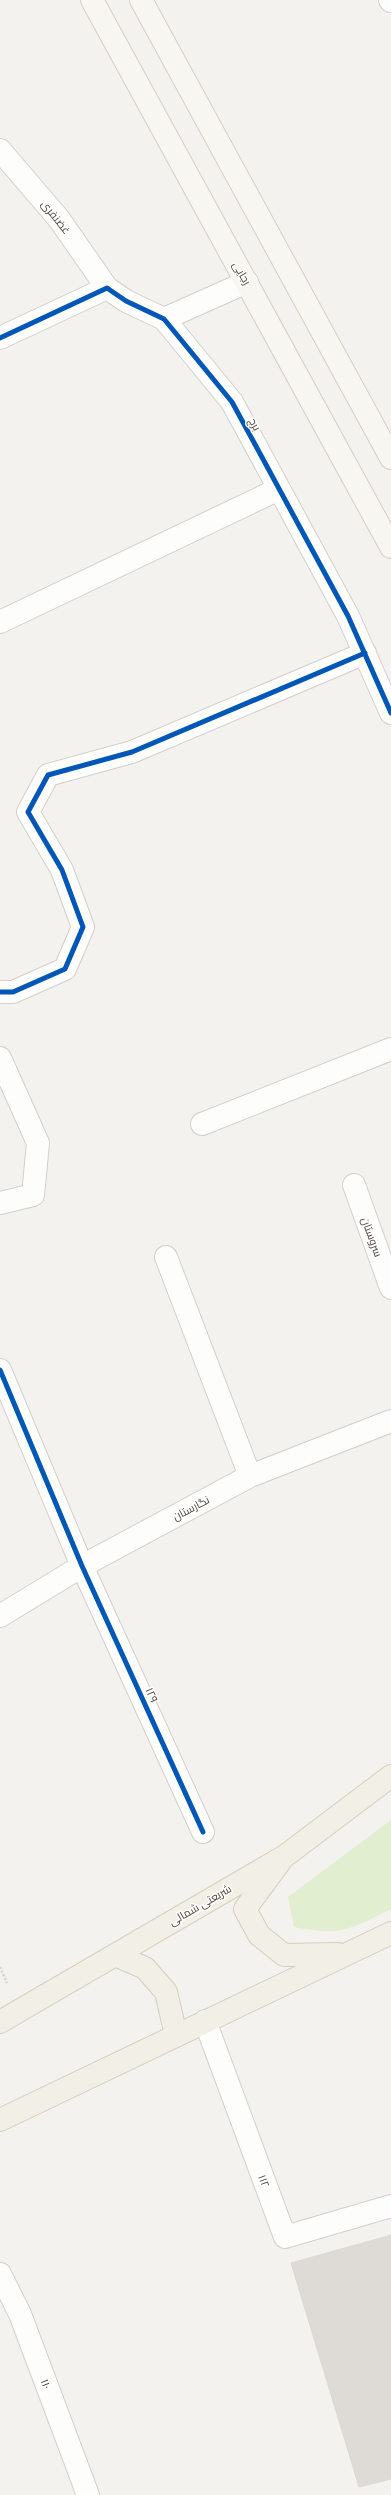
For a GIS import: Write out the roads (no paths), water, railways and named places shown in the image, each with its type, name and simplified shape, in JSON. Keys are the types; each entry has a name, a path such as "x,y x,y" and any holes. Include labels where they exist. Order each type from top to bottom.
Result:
{"main road":[{"name":"رجایی","path":"92,0 391,547"},
{"path":"141,0 391,458"},
{"name":"شریعتی شمالی","path":"0,2022 285,1856 391,1776"},
{"path":"285,1856 245,1909 259,1935 284,1955 344,1954"},
{"path":"0,2120 344,1954 391,1933"},
{"path":"115,1955 145,1968 166,1992 176,2035"}],"street":[{"name":"غضنفری","path":"0,150 59,219 107,288"},
{"path":"164,319 247,282"},
{"path":"0,338 107,288"},
{"name":"برج","path":"107,288 126,301 164,319 232,402 348,616 391,714"},
{"path":"0,622 279,489"},
{"path":"0,992 12,992 65,969 83,927 62,870 28,812 48,775 132,752 364,653"},
{"path":"202,1124 391,1049"},
{"path":"0,1058 38,1143 33,1194 0,1203"},
{"name":"سروستان","path":"354,1185 391,1288"},
{"path":"166,1257 250,1476"},
{"name":"۱۲۹","path":"0,1370 82,1566 203,1832"},
{"name":"نگارستان","path":"0,1616 82,1566 250,1476 391,1421"},
{"name":"۱۱۲","path":"205,2021 285,2238 391,2206"},
{"name":"۱۱۰","path":"0,2274 20,2314 88,2495"}]}
